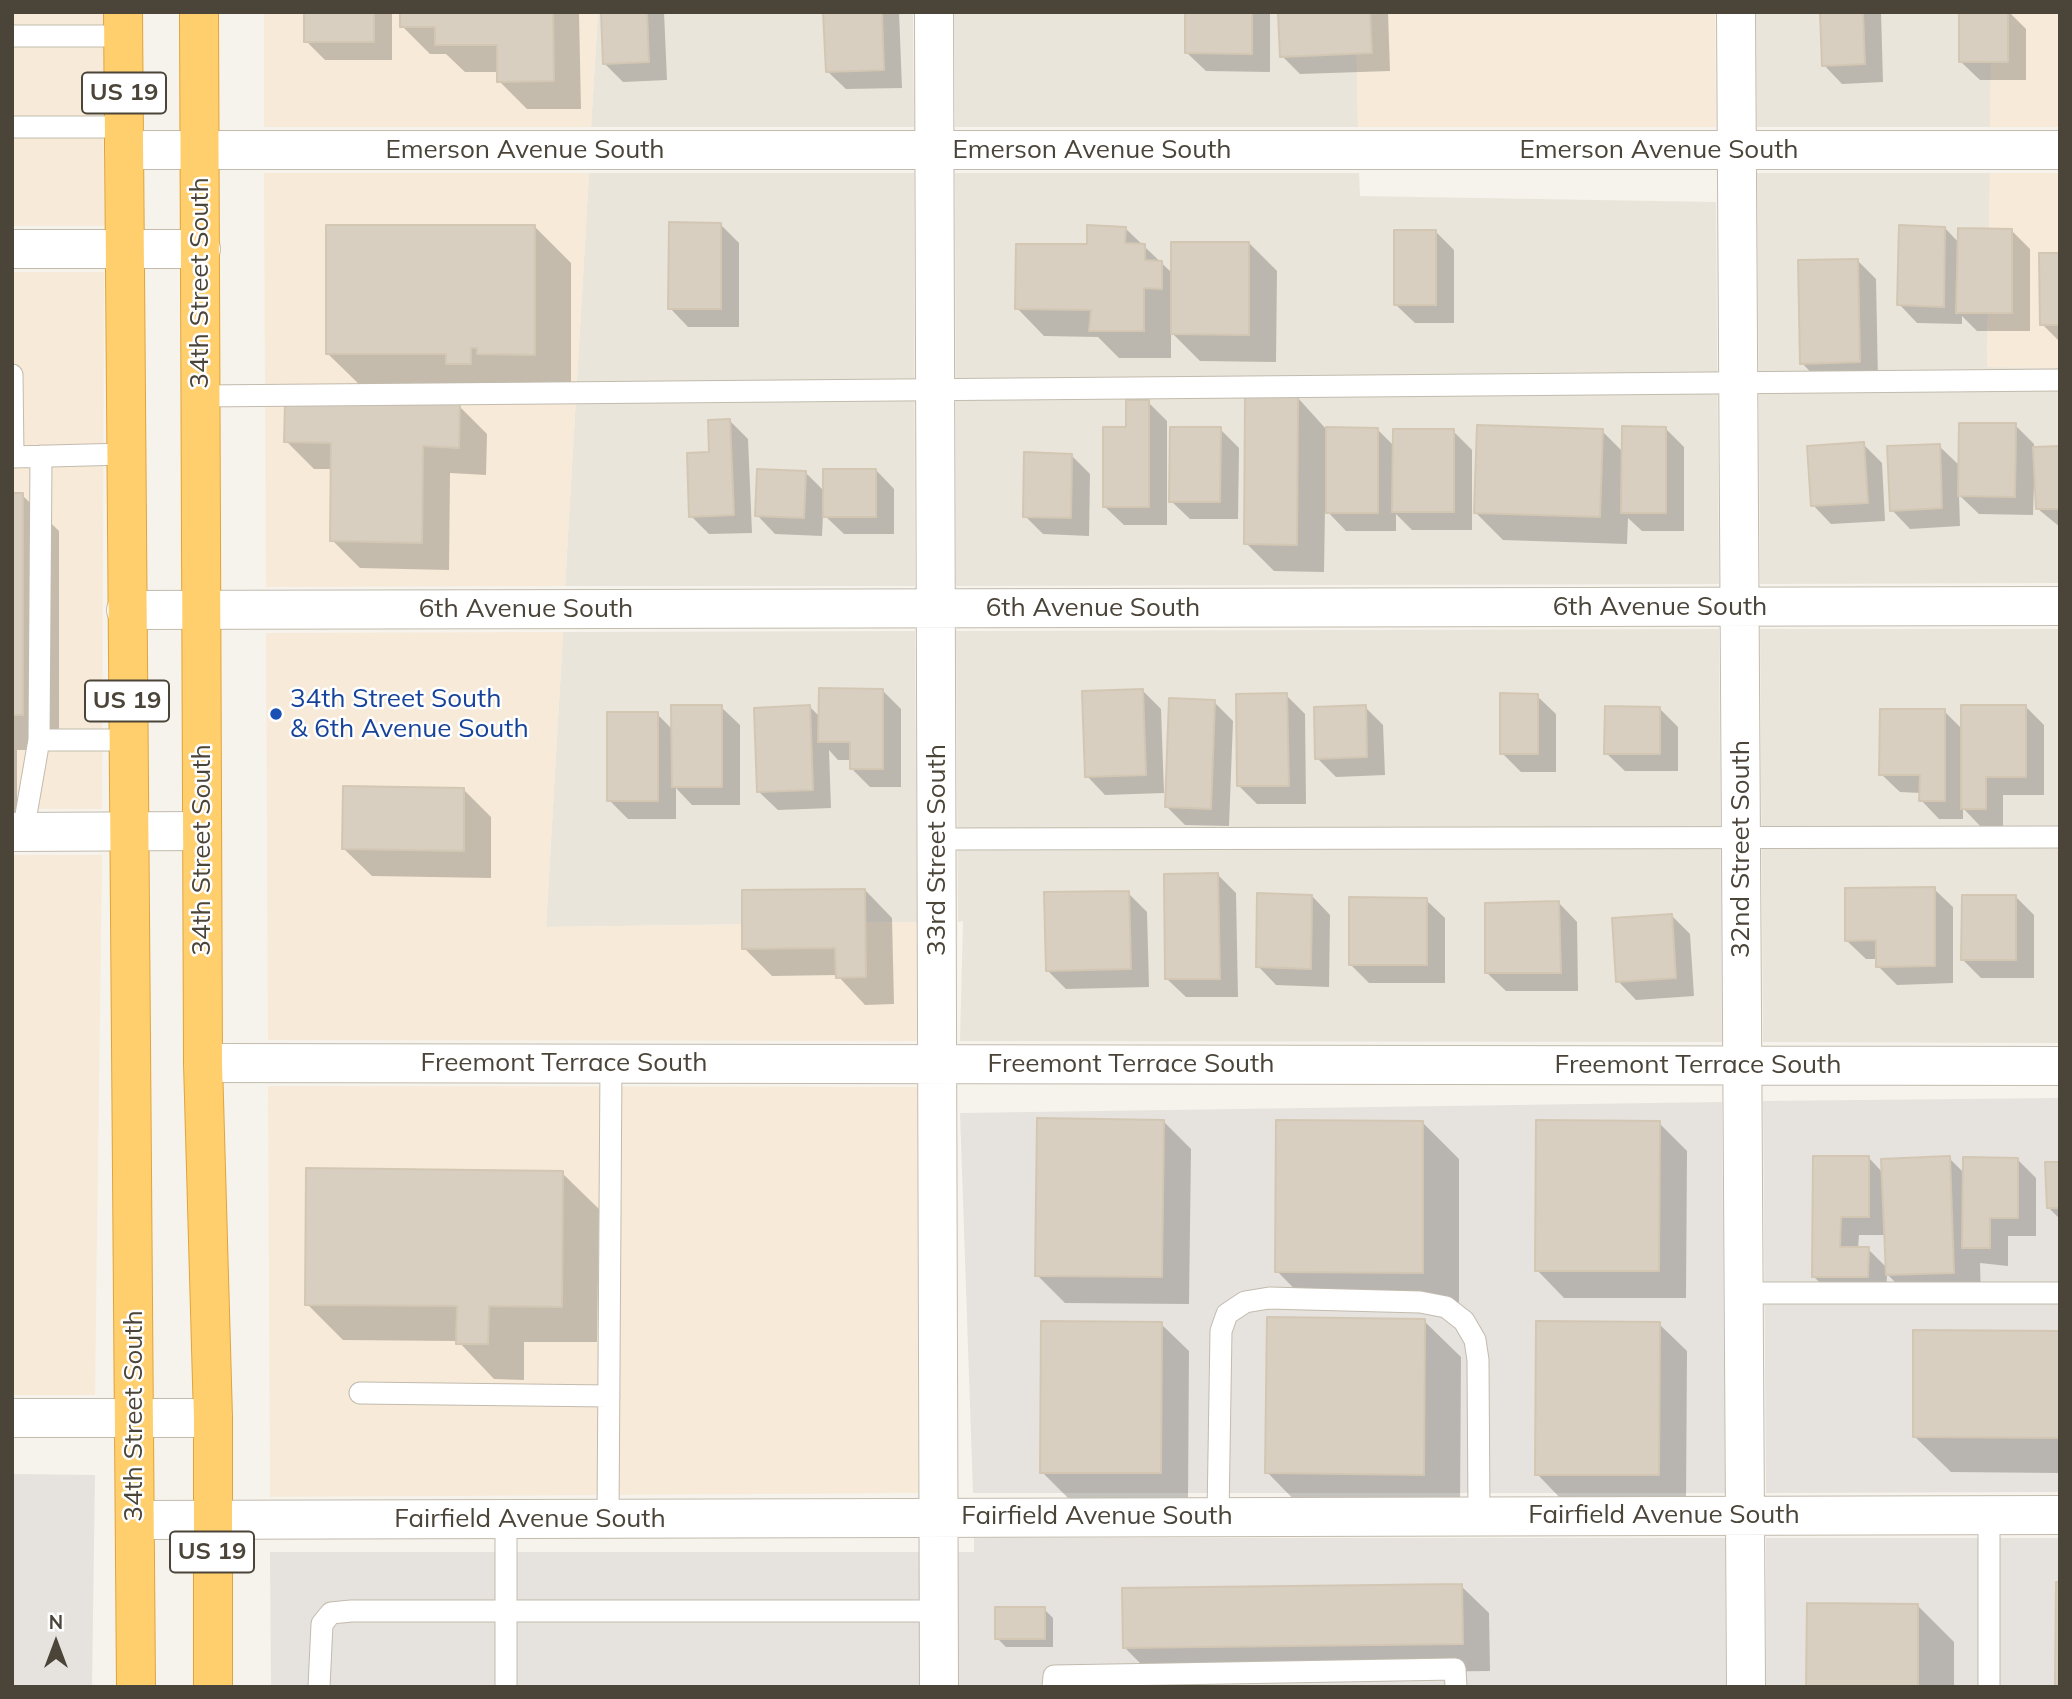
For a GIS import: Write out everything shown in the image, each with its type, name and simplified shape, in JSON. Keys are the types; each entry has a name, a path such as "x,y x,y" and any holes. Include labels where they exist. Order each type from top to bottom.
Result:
{"highway":[{"name":"34th Street South","path":"199,12 203,1063 213,1418 213,1687"},
{"name":"34th Street South","path":"123,24 127,740 136,1418 135,1687"}],"street":[{"name":"33rd Street South","path":"934,12 939,1687"},
{"name":"32nd Street South","path":"1736,12 1746,1687"},
{"name":"Emerson Avenue South","path":"124,139 200,150 2060,150"},
{"path":"12,249 201,249"},
{"name":"6th Avenue South","path":"126,610 2060,606"},
{"path":"18,832 202,831"},
{"name":"Freemont Terrace South","path":"203,1063 2060,1066"},
{"path":"12,1418 213,1418"},
{"name":"Fairfield Avenue South","path":"135,1520 2060,1515"}],"lane":[{"path":"12,36 123,24"},
{"path":"12,127 124,139"},
{"path":"12,375 13,457 126,454"},
{"path":"201,396 2060,380"},
{"path":"18,832 39,740 41,456"},
{"path":"39,740 127,740"},
{"path":"937,839 2060,837"},
{"path":"608,1518 611,1063"},
{"path":"1743,1293 2060,1293"},
{"path":"1218,1516 1221,1331 1227,1314 1245,1301 1269,1298 1420,1301 1446,1307 1464,1321 1475,1340 1478,1360 1479,1516"},
{"path":"360,1393 609,1396"},
{"path":"1989,1515 1989,1687"},
{"path":"506,1519 506,1687"},
{"path":"319,1687 322,1624 331,1613 507,1610 939,1611"},
{"path":"1053,1687 1054,1676 1455,1669 1456,1687"}],"shaded area":[{"path":"12,12 103,12 104,226 12,226"},
{"path":"264,12 598,12 591,127 264,127"},
{"path":"598,12 913,12 914,127 591,127"},
{"path":"954,12 1356,12 1358,127 955,127"},
{"path":"1356,12 1715,12 1716,127 1358,127"},
{"path":"1756,12 1992,12 1990,127 1757,127"},
{"path":"1992,12 2060,12 2060,127 1990,127"},
{"path":"264,173 589,173 565,586 266,587"},
{"path":"589,173 914,173 915,586 565,586"},
{"path":"955,173 1359,173 1360,196 1716,202 1719,584 956,586"},
{"path":"1757,173 1990,173 1987,367 2060,368 2060,583 1760,584"},
{"path":"1990,173 2060,173 2060,368 1987,367"},
{"path":"12,272 104,272 102,809 12,809"},
{"path":"1719,629 1722,1042 960,1041 963,921 958,922 956,631"},
{"path":"1760,629 2060,629 2060,1043 1763,1042"},
{"path":"915,631 917,922 546,927 563,632"},
{"path":"563,632 546,927 917,922 917,1041 268,1040 266,633"},
{"path":"12,855 102,855 95,1395 12,1395"},
{"path":"268,1086 917,1087 918,1493 270,1497"},
{"path":"2060,1098 2060,1492 1766,1493 1763,1101"},
{"path":"1722,1102 1725,1493 973,1493 960,1113"},
{"path":"12,1474 95,1475 92,1687 12,1687"},
{"path":"974,1538 1725,1538 1726,1687 271,1687 270,1552 974,1552"},
{"path":"1766,1538 2060,1538 2060,1687 1766,1687"}],"building":[{"path":"304,12 374,12 374,42 304,42"},
{"path":"400,12 553,12 554,81 497,82 497,45 435,45 435,27 400,27"},
{"path":"601,12 647,12 649,62 603,64"},
{"path":"823,12 882,12 884,70 826,72"},
{"path":"1185,12 1252,12 1252,54 1185,53"},
{"path":"1278,12 1370,12 1372,53 1280,57"},
{"path":"1820,12 1863,12 1865,64 1822,66"},
{"path":"1959,12 2008,12 2008,62 1959,62"},
{"path":"669,222 721,223 721,309 668,309"},
{"path":"326,225 535,225 535,355 477,354 477,348 471,348 471,364 446,364 446,354 326,354"},
{"path":"1087,225 1126,227 1125,243 1145,244 1145,260 1162,261 1162,289 1144,288 1144,331 1089,331 1091,310 1015,309 1016,244 1087,244"},
{"path":"1899,225 1945,227 1944,307 1897,305"},
{"path":"1958,228 2012,229 2012,313 1956,313"},
{"path":"1394,230 1436,230 1436,305 1394,305"},
{"path":"1171,242 1249,242 1249,335 1171,334"},
{"path":"2039,253 2060,253 2060,325 2040,325"},
{"path":"1858,259 1860,362 1800,364 1798,260"},
{"path":"1245,396 1298,396 1297,545 1244,544"},
{"path":"1126,400 1149,400 1149,507 1103,507 1103,427 1126,427"},
{"path":"285,402 460,404 459,448 423,446 422,543 330,541 331,443 284,442"},
{"path":"730,419 734,515 689,517 687,453 709,452 708,420"},
{"path":"1959,423 2016,423 2015,497 1958,496"},
{"path":"1477,425 1603,429 1600,517 1474,513"},
{"path":"1622,426 1666,427 1666,513 1621,513"},
{"path":"1170,427 1221,427 1220,502 1169,502"},
{"path":"1326,427 1378,428 1378,513 1326,513"},
{"path":"1393,429 1454,429 1454,512 1392,512"},
{"path":"1864,442 1868,503 1811,506 1807,446"},
{"path":"1940,444 1942,508 1890,511 1887,446"},
{"path":"2060,446 2060,509 2036,509 2033,447"},
{"path":"1024,452 1072,454 1071,518 1023,517"},
{"path":"757,469 806,471 804,518 755,516"},
{"path":"823,469 876,469 876,517 823,517"},
{"path":"12,493 23,493 23,715 12,715"},
{"path":"819,688 883,689 883,769 850,769 850,742 818,742"},
{"path":"1143,689 1146,775 1085,777 1082,691"},
{"path":"1287,693 1289,786 1237,786 1236,694"},
{"path":"1500,693 1538,694 1538,754 1500,754"},
{"path":"1169,698 1215,700 1211,809 1165,807"},
{"path":"671,705 722,705 722,787 672,787"},
{"path":"810,705 813,790 757,792 754,708"},
{"path":"1366,705 1367,757 1315,759 1314,707"},
{"path":"1961,705 2026,705 2026,777 1986,777 1986,809 1961,809"},
{"path":"1605,706 1660,707 1660,754 1604,754"},
{"path":"1880,709 1945,709 1945,801 1919,801 1920,775 1879,775"},
{"path":"607,712 658,712 658,801 607,801"},
{"path":"343,786 464,788 464,851 342,849"},
{"path":"1218,873 1220,979 1165,979 1164,874"},
{"path":"1935,887 1935,966 1876,967 1876,940 1845,941 1845,888"},
{"path":"865,889 866,977 836,978 835,948 742,949 742,890"},
{"path":"1129,891 1131,969 1046,971 1044,892"},
{"path":"1257,893 1312,895 1311,969 1256,967"},
{"path":"1962,895 2016,895 2016,960 1961,960"},
{"path":"1349,897 1427,898 1427,965 1349,965"},
{"path":"1559,901 1561,973 1485,973 1485,903"},
{"path":"1672,914 1676,978 1616,982 1612,918"},
{"path":"1037,1118 1164,1120 1162,1277 1035,1276"},
{"path":"1276,1120 1423,1121 1423,1273 1275,1272"},
{"path":"1536,1120 1660,1121 1659,1271 1535,1271"},
{"path":"1813,1156 1869,1156 1869,1217 1841,1217 1840,1247 1869,1247 1868,1277 1812,1277"},
{"path":"1950,1156 1954,1273 1886,1275 1881,1159"},
{"path":"1963,1157 2018,1158 2018,1218 1990,1218 1990,1248 1962,1248"},
{"path":"2045,1162 2060,1162 2060,1208 2047,1208"},
{"path":"306,1168 563,1171 562,1307 489,1306 488,1344 456,1344 457,1306 305,1305"},
{"path":"1267,1317 1425,1319 1424,1475 1265,1473"},
{"path":"1041,1321 1162,1322 1161,1473 1040,1473"},
{"path":"1536,1321 1660,1322 1659,1475 1535,1475"},
{"path":"1913,1330 2060,1331 2060,1438 1913,1437"},
{"path":"2056,1582 2060,1582 2060,1687 2055,1687"},
{"path":"1462,1584 1463,1644 1123,1648 1122,1588"},
{"path":"1807,1603 1918,1604 1918,1687 1806,1687"},
{"path":"995,1607 1045,1607 1045,1639 995,1639"}],"place":[{"name":"34th Street South & 6th Avenue South","path":"276,714"}]}
